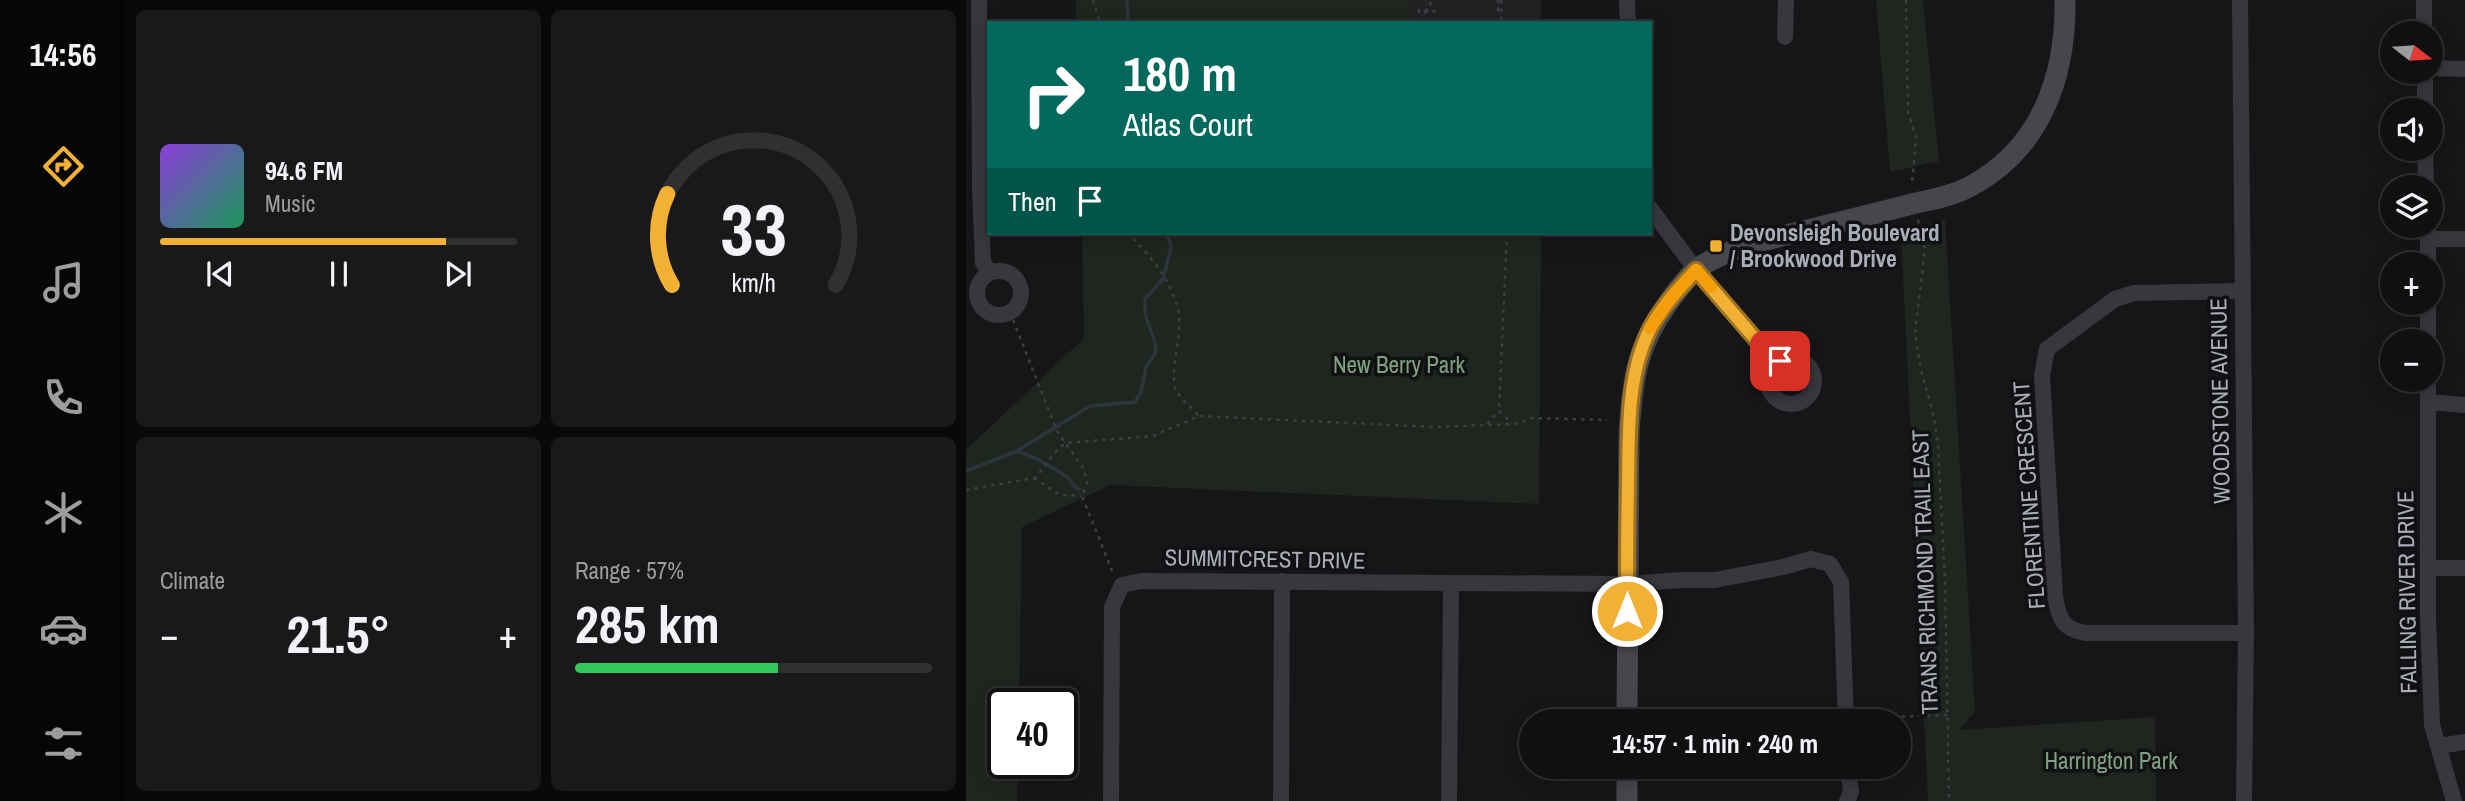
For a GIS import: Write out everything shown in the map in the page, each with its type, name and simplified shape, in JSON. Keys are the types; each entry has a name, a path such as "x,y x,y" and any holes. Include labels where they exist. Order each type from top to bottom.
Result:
{"street":[{"path":"979,0 973,189 983,263 990,272"},
{"path":"1627,0 1628,21"},
{"path":"1785,37 1786,0"},
{"path":"1627,709 1629,432 1632,390 1640,353 1651,327 1673,295 1696,270 1726,255 1764,240 1930,201 1967,188 1995,171 2016,151 2050,100 2061,66 2065,0"},
{"name":"WOODSTONE AVENUE","path":"2240,0 2246,633 2244,801"},
{"path":"2424,0 2424,21"},
{"path":"2443,68 2465,69"},
{"path":"1652,211 1696,270 1776,363"},
{"path":"2443,235 2465,239"},
{"path":"1000,270 1014,276 1021,289 1019,303 1010,312 993,315 981,306 977,289 984,276 990,272 1000,270"},
{"name":"FLORENTINE CRESCENT","path":"2242,290 2134,293 2115,299 2047,349 2042,376 2055,596 2063,623 2075,631 2086,633 2246,633"},
{"name":"FALLING RIVER DRIVE","path":"2428,392 2428,568 2432,725 2454,801"},
{"path":"2428,402 2465,405"},
{"name":"SUMMITCREST DRIVE","path":"1119,590 1122,585 1142,581 1627,584 1715,580 1811,559 1830,564 1840,582 1846,709"},
{"path":"2428,568 2465,568"},
{"path":"1280,801 1282,581"},
{"path":"1449,801 1451,585"},
{"path":"1111,801 1112,607 1119,590"},
{"path":"2440,746 2465,742"},
{"path":"1627,779 1627,801"},
{"path":"1847,801 1850,792 1849,779"}],"path":[{"path":"1093,0 1099,21"},
{"path":"1499,0 1501,21"},
{"path":"1906,0 1908,112 1916,138 1912,183"},
{"path":"1431,1 1428,10 1419,10 1419,13 1438,10"},
{"path":"1431,1 1431,10"},
{"name":"TRANS RICHMOND TRAIL EAST","path":"1918,220 1926,248 1915,333 1921,370 1934,417 1937,447 1945,580 1949,801"},
{"path":"1129,235 1169,285 1180,316 1174,374 1176,391 1199,416"},
{"path":"1486,425 1499,411 1507,235"},
{"path":"1010,312 1057,431 1084,469 1087,483 1082,496 1097,528 1119,590"},
{"path":"1499,411 1514,424"},
{"path":"966,490 1034,478 1052,454 1066,443 1153,436 1199,416 1434,427 1514,424 1533,418 1607,420"},
{"path":"1034,478 1060,495 1082,496"},
{"path":"1911,717 1947,715"}],"shaded area":[{"path":"1205,0 1541,0 1541,21 1209,21"}],"green space":[{"path":"1076,0 1410,0 1412,21 1076,21"},
{"path":"1876,0 1923,0 1939,161 1890,172"},
{"name":"Harrington Park","path":"1945,220 1975,711 1960,730 2155,717 2156,801 1928,801 1901,231"},
{"name":"New Berry Park","path":"1082,235 1541,235 1539,504 1110,485 1022,527 1019,688 987,688 987,779 1018,779 1017,801 966,801 966,450 1084,338"}],"waterway":[{"path":"1127,0 1128,21"},
{"path":"966,471 1017,451 1090,406 1135,402 1141,392 1146,367 1155,354 1156,346 1145,314 1145,299 1163,279 1171,247 1169,239 1164,235"},
{"path":"1017,451 1058,471 1079,489"}],"slow traffic":[{"path":"1650,328 1673,295 1696,270 1711,287"}],"place":[{"name":"Devonsleigh Boulevard / Brookwood Drive","path":"1716,246"}],"route":[{"path":"1627,611 1632,390 1640,353 1651,327 1673,295 1696,270 1776,363 1780,361"}]}
